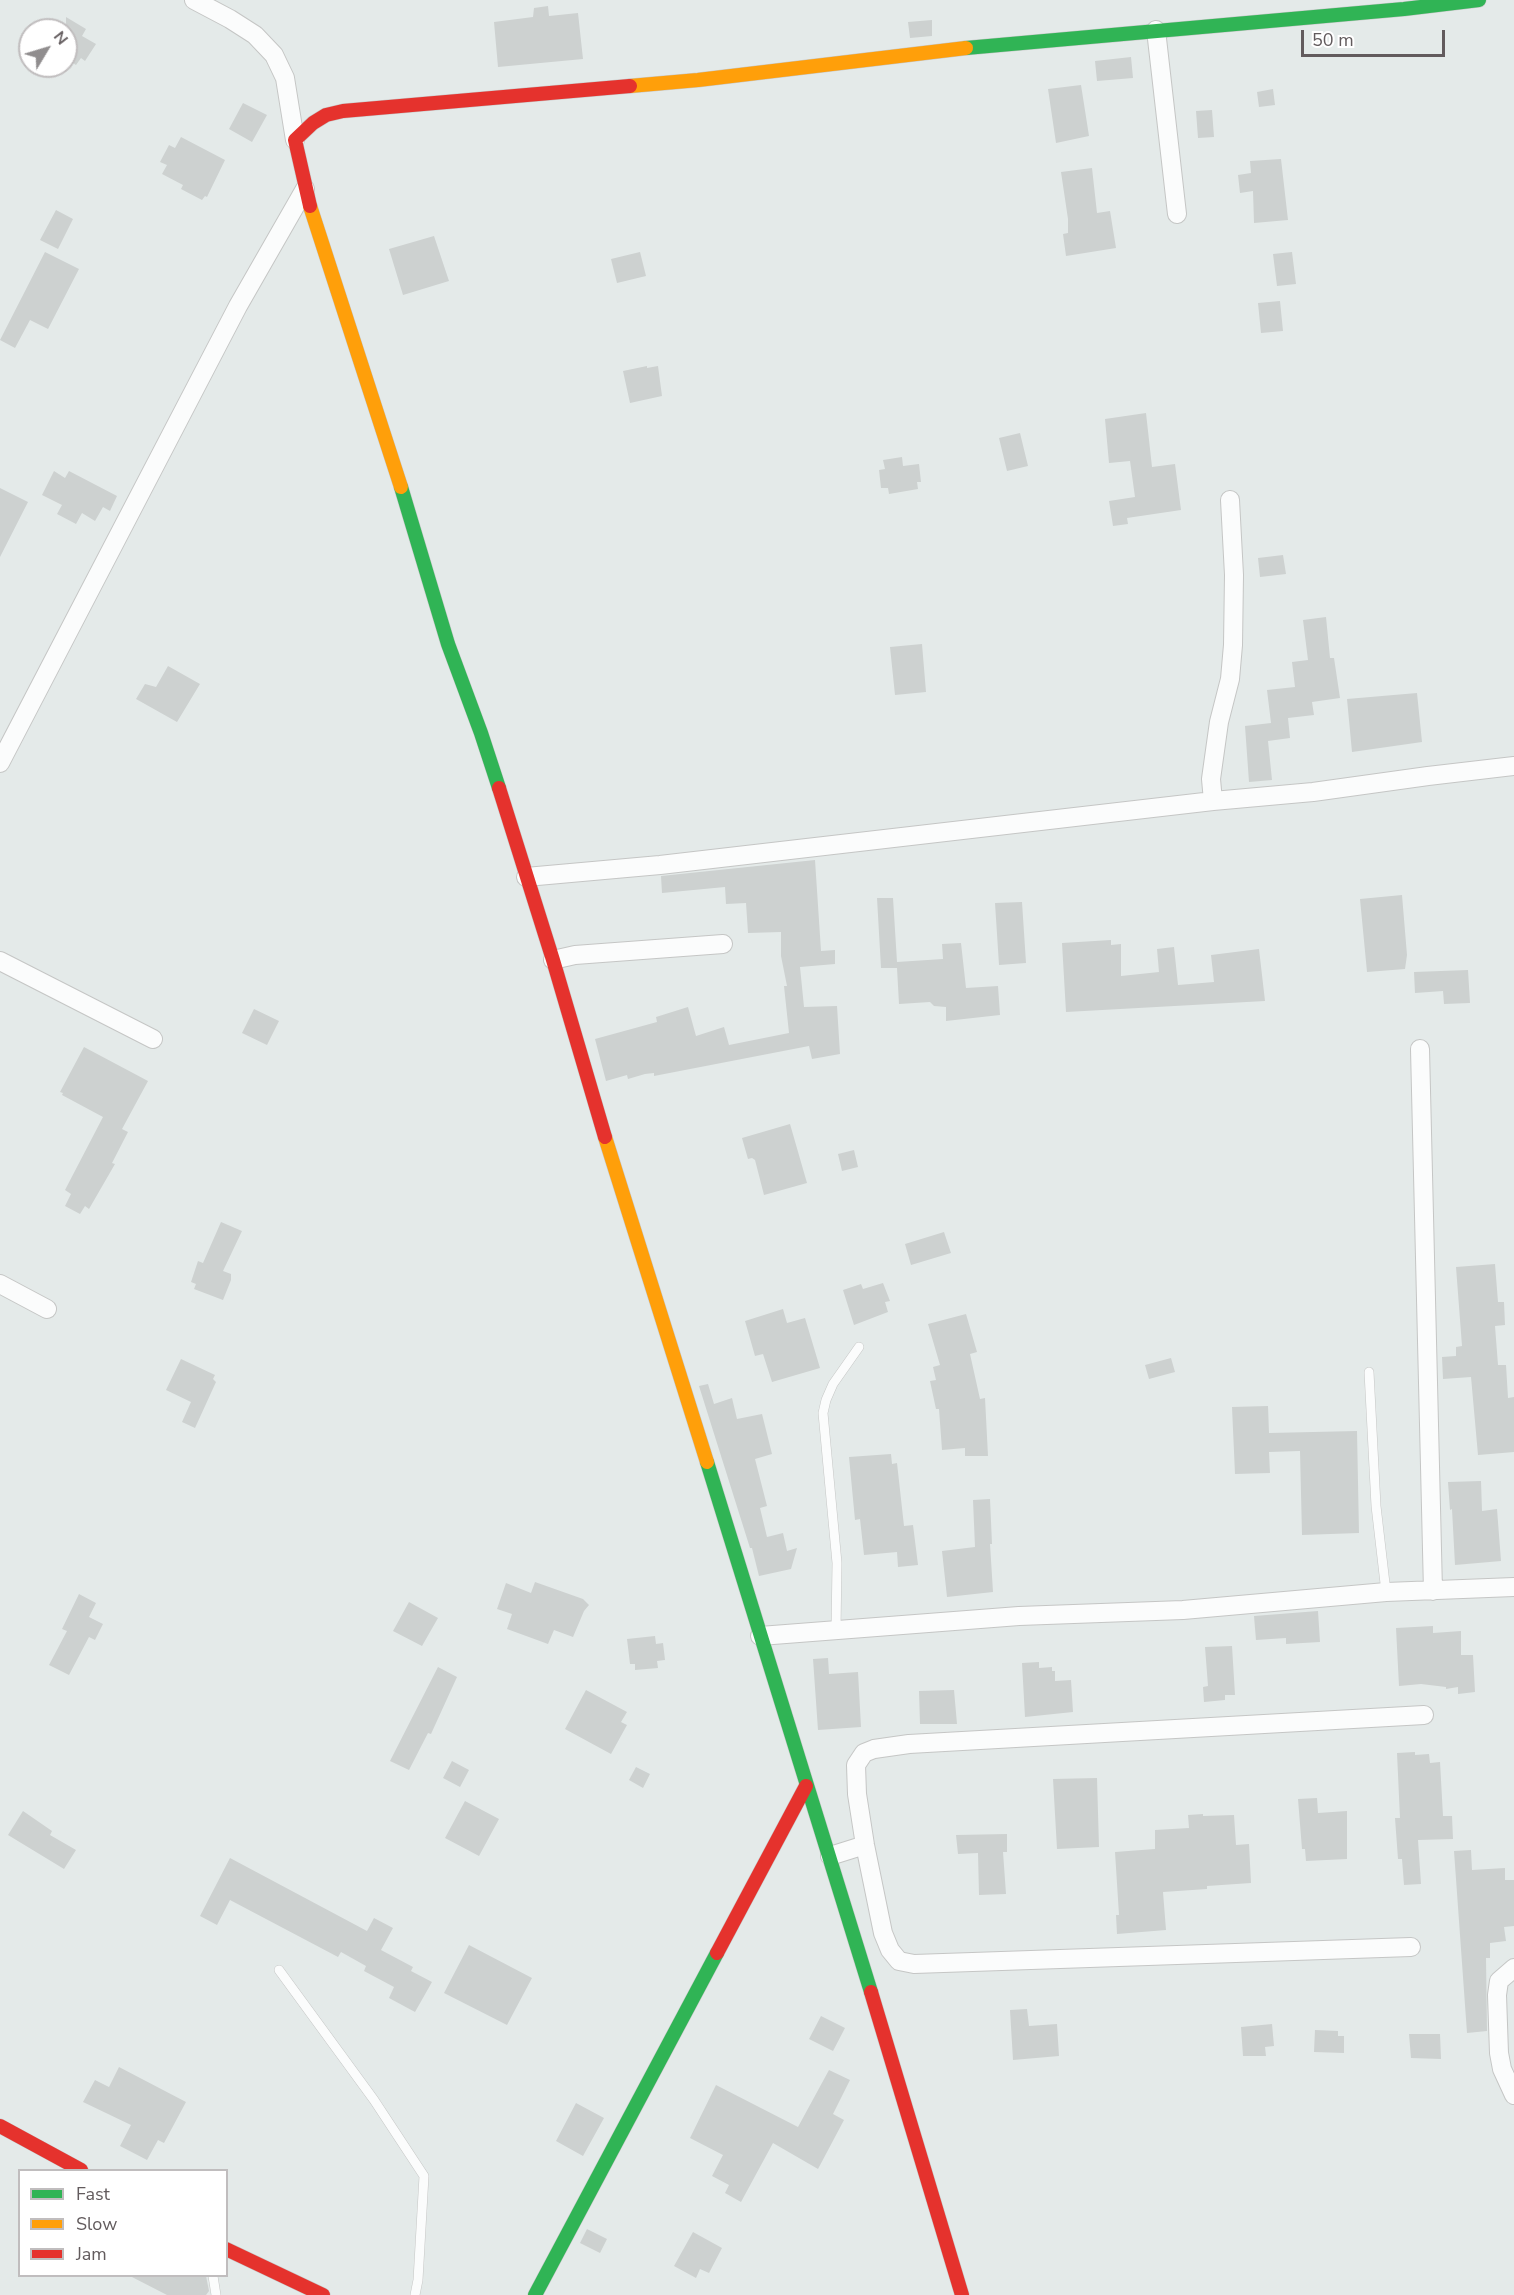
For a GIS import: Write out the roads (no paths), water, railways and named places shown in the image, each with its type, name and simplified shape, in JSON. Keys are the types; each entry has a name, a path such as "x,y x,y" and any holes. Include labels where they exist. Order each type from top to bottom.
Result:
{"street":[{"path":"194,0 255,35 274,55 285,78 305,189 388,445 448,644 481,733 553,960 581,1060 782,1702 806,1786 830,1856 962,2295"},
{"path":"295,140 313,123 326,115 343,111 698,80 914,53 1404,9 1479,0"},
{"path":"1156,30 1177,214"},
{"path":"0,763 233,317 305,189"},
{"path":"1213,801 1211,780 1219,722 1230,679 1233,645 1234,575 1230,500"},
{"path":"526,877 660,865 1213,801 1313,792 1514,766"},
{"path":"553,960 575,955 723,944"},
{"path":"0,961 153,1039"},
{"path":"1420,1049 1433,1591"},
{"path":"0,1284 47,1309"},
{"path":"760,1636 1019,1616 1183,1610 1386,1592 1514,1587"},
{"path":"1411,1947 914,1964 899,1961 890,1950 883,1933 865,1845 857,1794 856,1765 864,1753 874,1749 921,1743 1424,1715"},
{"path":"535,2295 806,1786"},
{"path":"830,1856 865,1845"},
{"path":"1514,1968 1499,1981 1497,1995 1499,2054 1502,2069 1514,2095"},
{"path":"0,2126 79,2169"},
{"path":"228,2250 323,2295"}],"lane":[{"path":"836,1630 837,1563 823,1413 833,1384 859,1347"},
{"path":"1369,1372 1376,1506 1386,1592"},
{"path":"279,1970 374,2100 424,2176 418,2280 415,2295"},
{"path":"213,2277 216,2295"}]}
